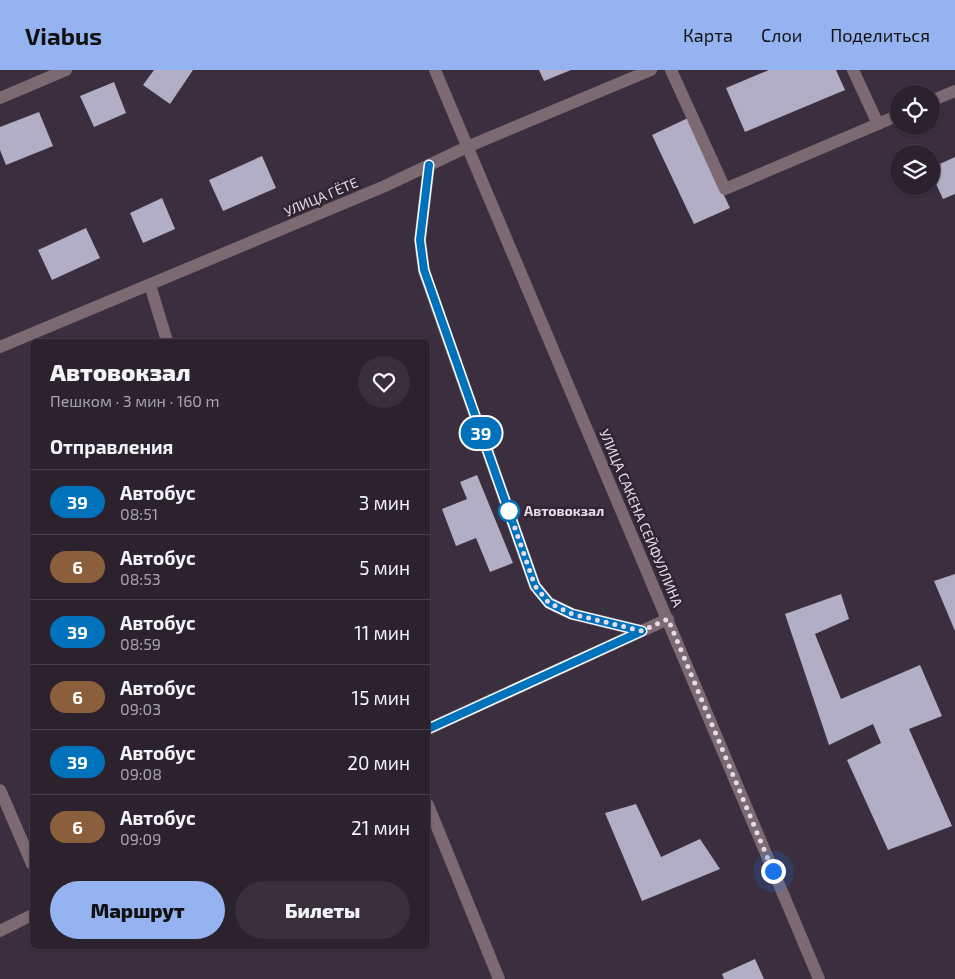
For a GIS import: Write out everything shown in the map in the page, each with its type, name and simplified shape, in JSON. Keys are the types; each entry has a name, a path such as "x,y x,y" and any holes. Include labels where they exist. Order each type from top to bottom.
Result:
{"street":[{"path":"0,98 66,70"},
{"name":"УЛИЦА САКЕНА СЕЙФУЛЛИНА","path":"435,70 819,979"},
{"name":"УЛИЦА ГЁТЕ","path":"0,347 376,190 467,147 651,70"},
{"path":"671,70 725,189 890,119"},
{"path":"853,70 878,124"},
{"path":"940,97 955,91"},
{"path":"429,165 420,240 424,270 535,586 549,603 572,614 642,631"},
{"path":"150,285 166,339"},
{"path":"430,728 668,619"},
{"path":"0,790 30,859"},
{"path":"430,810 499,979"},
{"path":"0,931 30,916"}],"building":[{"path":"154,70 193,70 170,104 143,85"},
{"path":"539,70 571,70 544,81"},
{"path":"769,70 836,70 845,90 745,132 726,88"},
{"path":"114,82 126,113 94,127 80,96"},
{"path":"39,112 53,146 6,165 0,150 0,127"},
{"path":"688,118 730,208 694,224 652,135"},
{"path":"262,156 276,188 223,211 209,180"},
{"path":"955,157 955,194 943,199 940,192 940,164"},
{"path":"162,198 175,229 143,243 130,213"},
{"path":"86,228 100,258 52,280 38,250"},
{"name":"Автовокзал","path":"477,475 513,563 490,572 476,538 456,546 442,509 467,499 460,482"},
{"path":"955,574 955,631 934,581"},
{"path":"841,594 849,619 815,634 841,699 920,665 942,716 909,729 952,826 888,850 847,760 881,743 873,724 829,745 785,614"},
{"path":"636,804 661,857 700,839 720,869 642,901 605,813"},
{"path":"755,959 764,979 724,979 722,974"}],"bus line":[{"name":"39","path":"429,165 420,240 424,270 535,586 549,603 572,614 642,631 430,728"}],"place":[{"name":"Автовокзал","path":"509,511"}],"route":[{"path":"509,511 535,586 549,603 572,614 642,631 668,619 773,871"}]}
